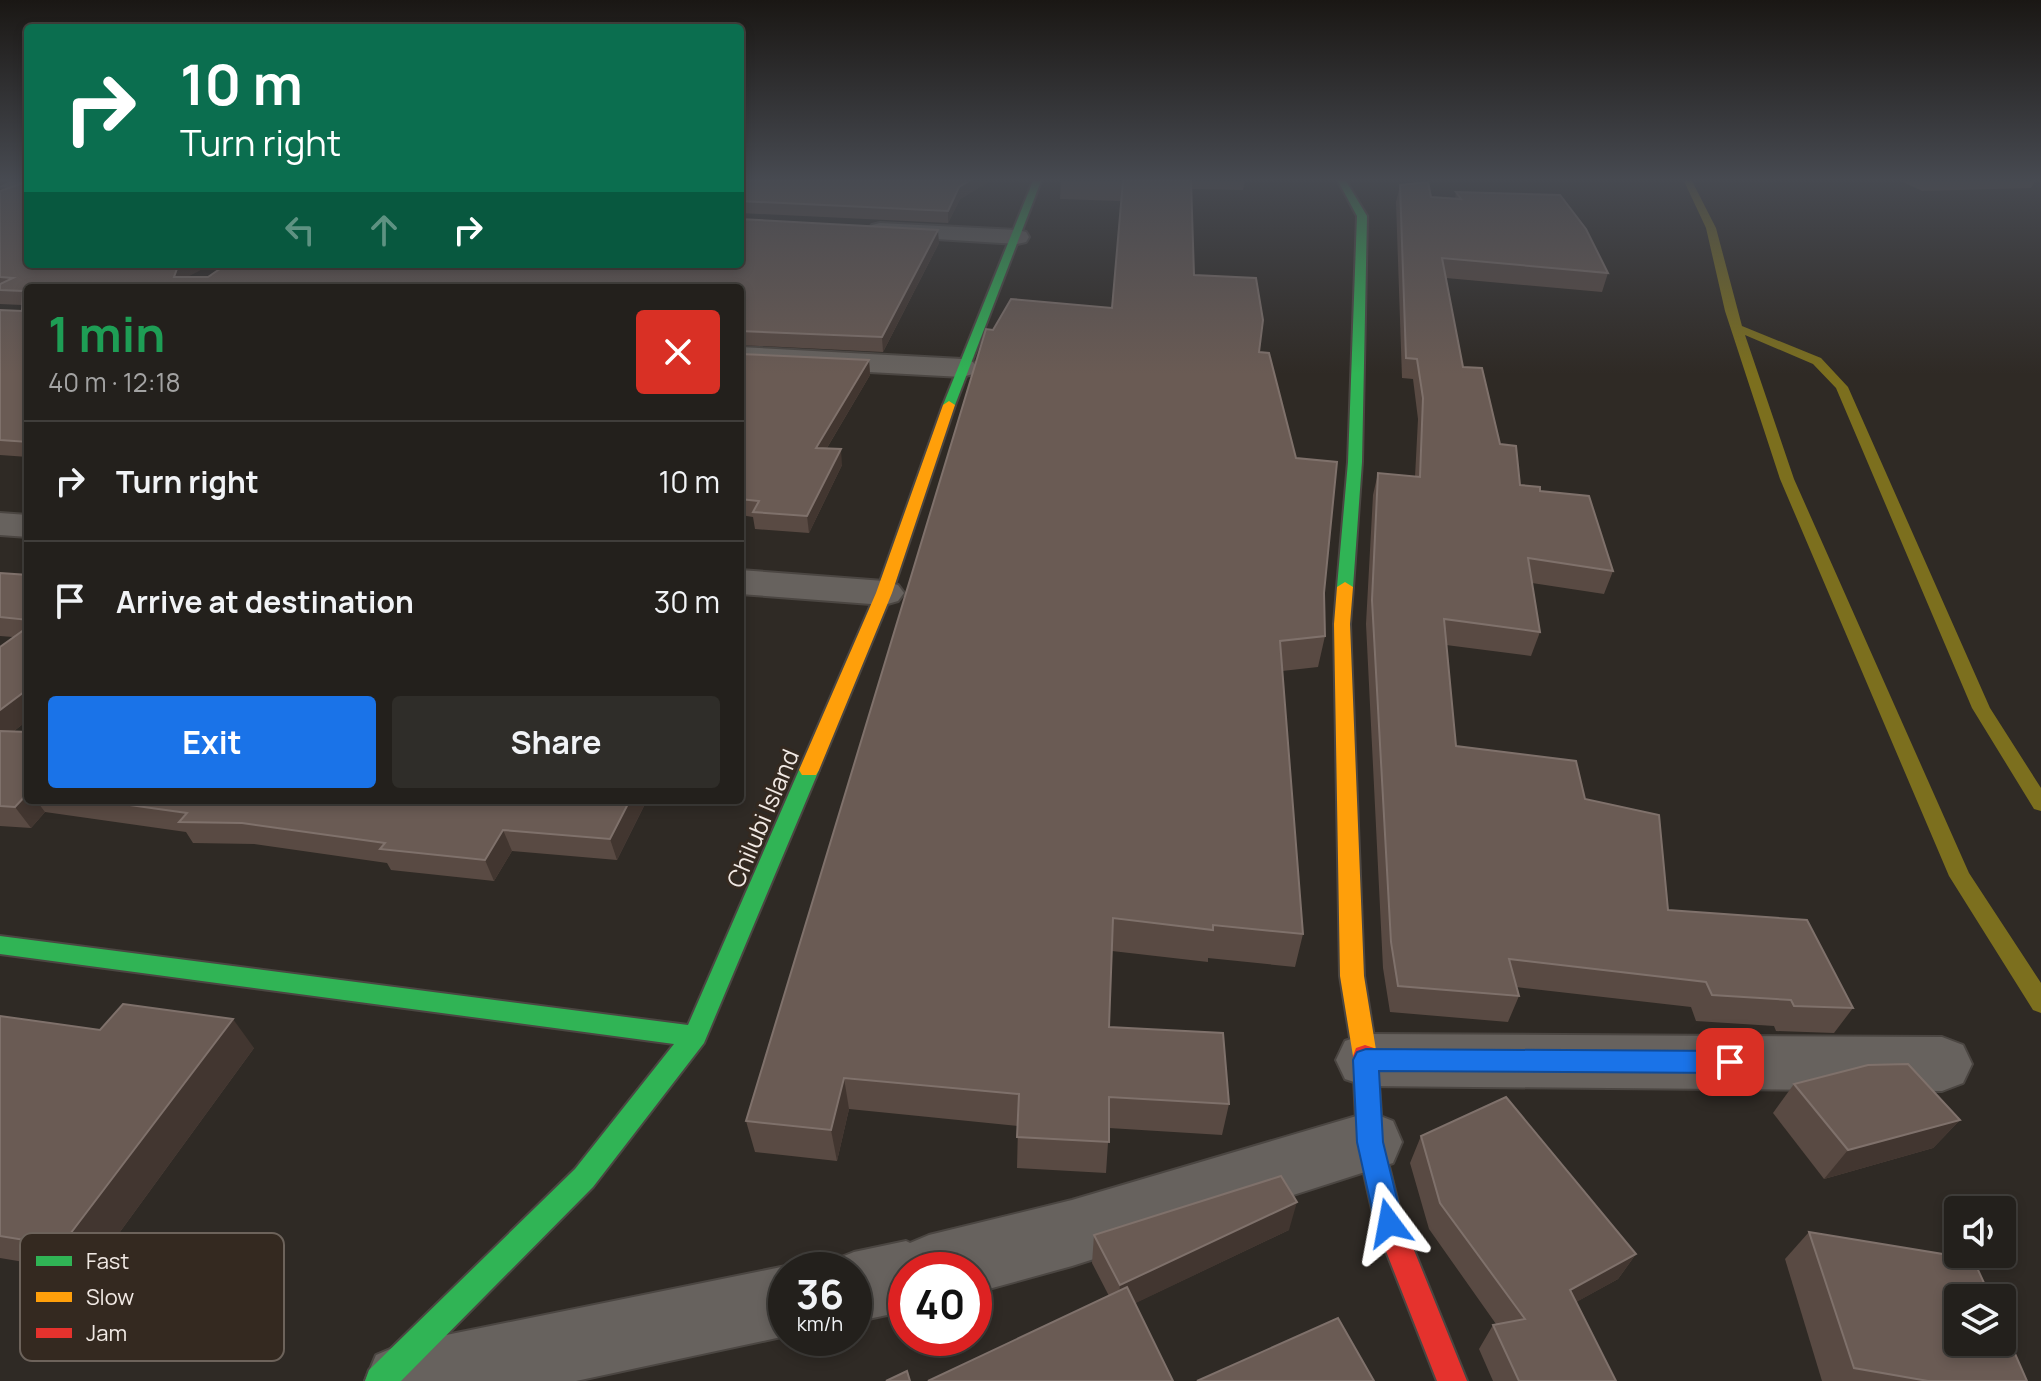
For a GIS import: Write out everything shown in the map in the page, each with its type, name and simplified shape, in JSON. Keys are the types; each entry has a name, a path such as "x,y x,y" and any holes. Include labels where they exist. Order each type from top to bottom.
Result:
{"street":[{"name":"Chilubi Island","path":"380,1381 584,1178 695,1036 884,593 962,368 1013,245"},
{"path":"1361,245 1355,462 1342,624 1352,976 1366,1060 1370,1142 1389,1223 1452,1381"},
{"path":"744,356 962,368"},
{"path":"0,524 24,526"},
{"path":"744,582 884,593"},
{"path":"0,945 695,1036"},
{"path":"1366,1060 1942,1064"},
{"path":"992,1254 1072,1233 1370,1142"},
{"path":"402,1381 768,1305"}],"building":[{"path":"0,245 24,245 24,268 177,268 174,277 208,277 221,268 744,268 744,245 930,245 882,337 744,331 744,284 24,284 24,442 0,440 0,310 22,311 23,291 0,290 0,284 13,278 0,277"},
{"path":"1117,245 1193,245 1194,275 1256,278 1263,320 1259,352 1269,353 1296,458 1337,462 1324,593 1325,636 1280,641 1303,934 1213,925 1213,930 1113,918 1109,1027 1223,1033 1229,1104 1109,1097 1109,1142 1017,1137 1019,1094 844,1078 831,1130 746,1121 986,329 993,330 1011,299 1112,308"},
{"path":"1402,245 1594,245 1608,273 1442,258 1463,367 1482,368 1500,444 1516,446 1520,485 1540,487 1540,491 1589,496 1613,571 1528,558 1540,632 1444,619 1456,746 1576,761 1585,799 1659,815 1668,910 1807,920 1853,1008 1794,1006 1791,1000 1712,995 1706,982 1509,959 1519,996 1398,986 1391,942 1372,600 1378,473 1420,477 1423,398 1417,359 1406,358"},
{"path":"744,354 869,360 816,448 841,449 807,516 753,512 759,501 744,499"},
{"path":"0,573 24,575 24,620 0,617"},
{"path":"24,630 24,692 0,710 0,647"},
{"path":"0,731 24,732 24,797 15,807 0,806"},
{"path":"123,804 628,804 610,839 503,830 485,860 380,849 385,843 242,823 179,822 187,813"},
{"path":"123,1004 233,1019 71,1233 20,1233 20,1239 0,1236 0,1016 100,1030"},
{"path":"1908,1064 1960,1120 1848,1150 1794,1084 1868,1065"},
{"path":"1506,1097 1636,1254 1570,1290 1616,1381 1519,1381 1493,1325 1525,1319 1440,1203 1421,1136"},
{"path":"1281,1176 1297,1202 1120,1285 1094,1235"},
{"path":"1809,1232 1944,1254 1944,1268 1977,1268 1985,1284 1944,1284 1944,1356 2016,1356 2027,1381 1928,1381 1854,1368"},
{"path":"1127,1287 1173,1381 928,1381 981,1356 992,1356 992,1351"},
{"path":"1338,1318 1374,1381 1197,1381"},
{"path":"907,1371 910,1381 886,1381"}],"waterway":[{"path":"1715,245 1731,311 1787,479 1960,876 2041,1003"},
{"path":"1737,328 1817,361 1842,387 1981,708 2041,804"}],"traffic: fast":[{"path":"949,405 1012,245"},
{"path":"1345,587 1355,462 1361,245"},
{"path":"380,1381 584,1178 695,1036 809,770"},
{"path":"0,945 695,1036"}],"traffic: slow":[{"path":"809,770 884,593 949,405"},
{"path":"1345,587 1342,624 1352,976 1365,1056"}],"traffic: jam":[{"path":"1365,1056 1370,1142 1389,1223 1452,1381"}],"route":[{"path":"1389,1223 1370,1142 1366,1060 1730,1062"}]}
